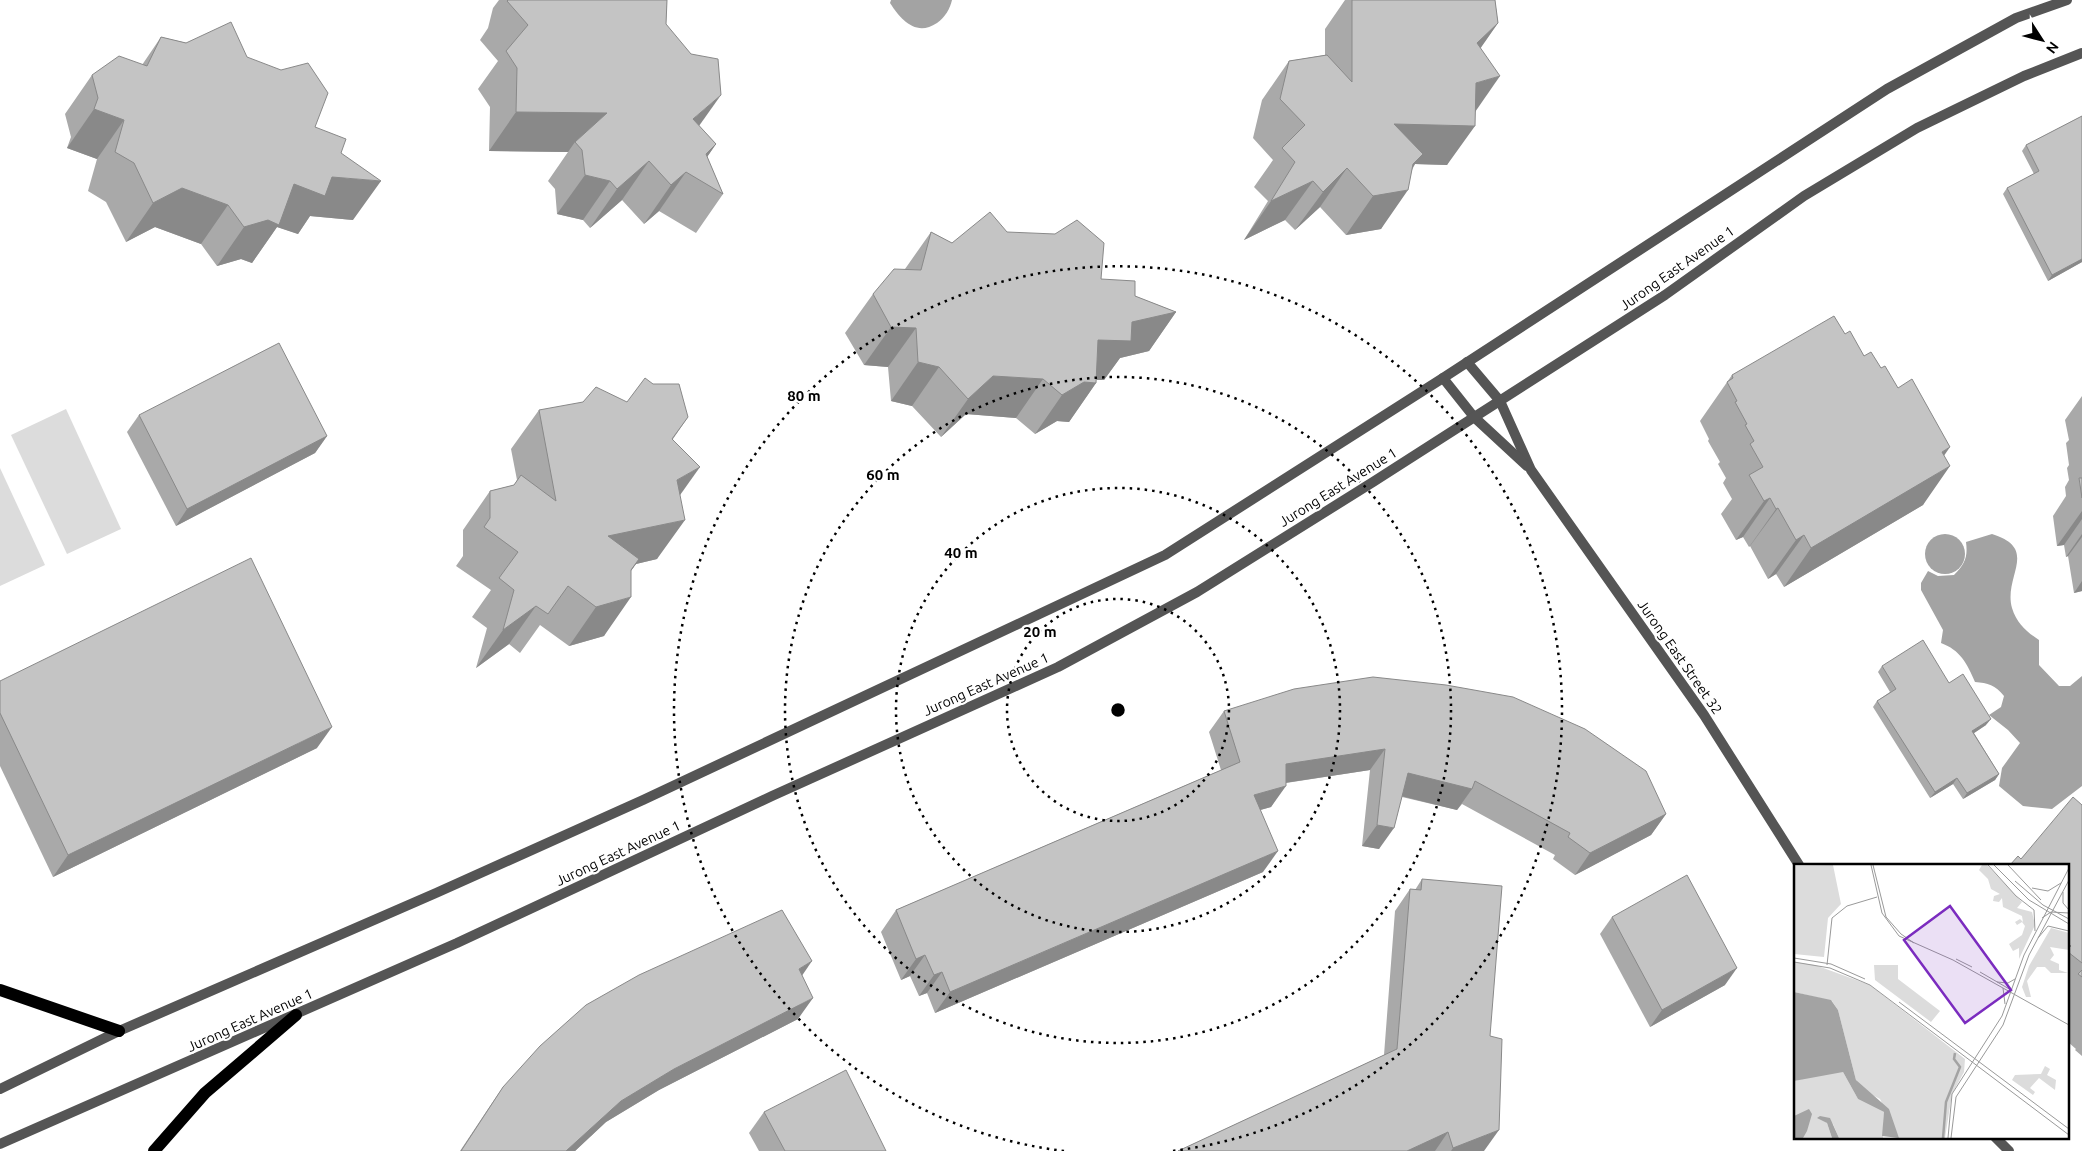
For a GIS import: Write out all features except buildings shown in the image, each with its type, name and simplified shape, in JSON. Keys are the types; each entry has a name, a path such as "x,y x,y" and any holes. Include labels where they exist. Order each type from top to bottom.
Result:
{"main road":[{"path":"0,990 119,1031"},
{"path":"154,1151 204,1093 296,1015"}],"street":[{"path":"0,1088 119,1031 436,893 643,800 1165,555 1443,378 1887,89 2016,18 2067,0"},
{"name":"Jurong East Avenue 1","path":"0,1144 296,1015 1058,666 1197,592 1665,295 1804,196 1852,167 1934,120 2024,76 2082,53"},
{"name":"Jurong East Street 32","path":"1467,362 1500,401 1531,470 1704,715 1797,864"},
{"name":"Jurong East Street 32","path":"1443,378 1474,417 1531,470"},
{"path":"1996,1138 2009,1151"}],"shaded area":[{"path":"891,0 952,0 947,13 940,21 929,27 922,28 910,25 904,20 890,3"},
{"path":"66,409 121,529 67,554 11,435"},
{"path":"0,468 45,565 0,586"},
{"path":"1941,534 1949,534 1956,537 1962,543 1965,554 1962,565 1956,571 1949,574 1941,574 1934,571 1928,565 1925,558 1925,550 1928,543 1934,537"},
{"path":"1992,534 2006,540 2014,547 2017,565 2012,585 2012,608 2023,627 2039,640 2039,665 2059,686 2070,686 2082,676 2082,786 2052,809 2023,806 1999,786 2002,768 2020,743 2008,730 1989,715 2001,707 2004,696 1991,685 1975,682 1958,653 1941,643 1943,630 1921,590 1921,583 1928,571 1938,576 1954,575 1965,560 1967,552 1966,542"}]}
